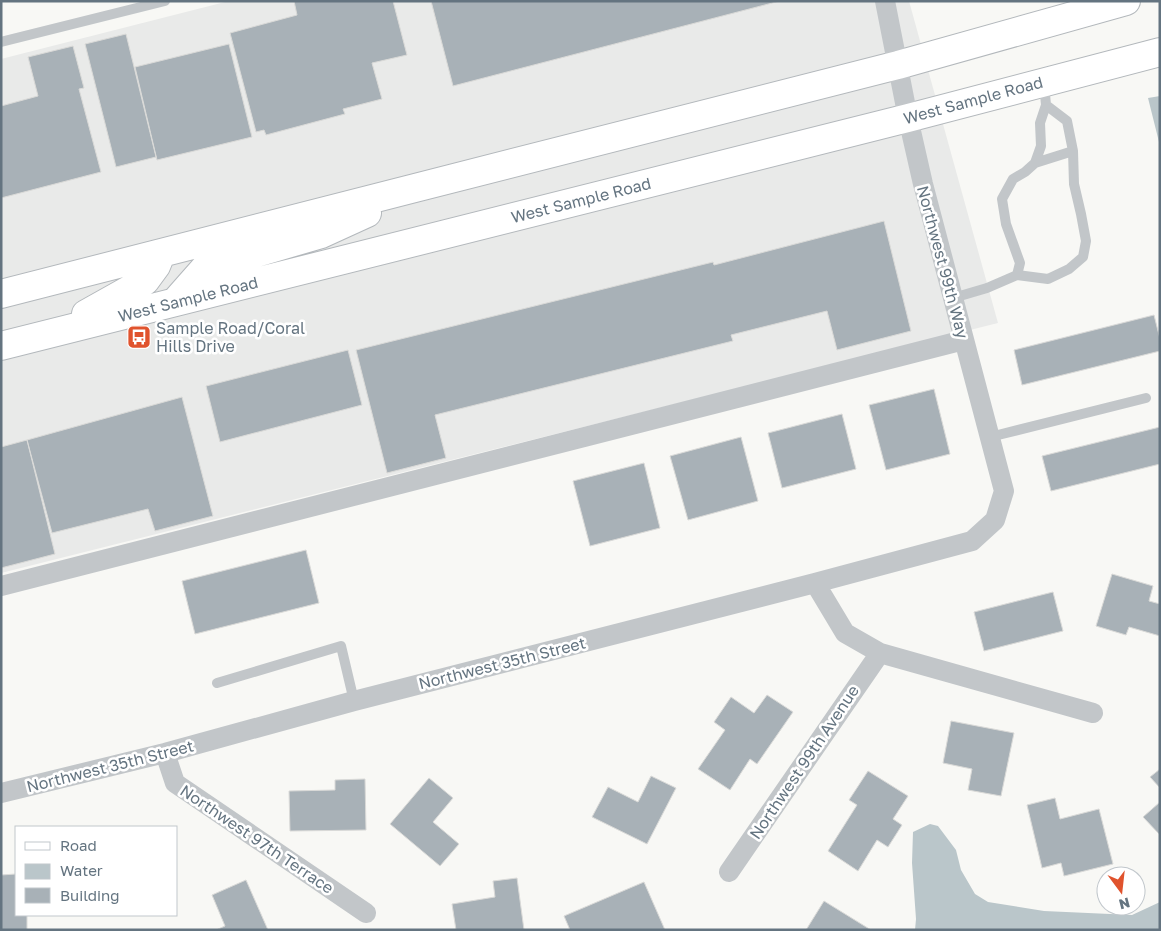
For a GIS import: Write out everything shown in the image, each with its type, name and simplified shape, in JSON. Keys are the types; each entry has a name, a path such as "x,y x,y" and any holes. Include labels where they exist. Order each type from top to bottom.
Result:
{"main road":[{"path":"1,294 898,65 1096,5 1126,1"},
{"name":"West Sample Road","path":"1,346 908,118 1045,93 1160,52"},
{"path":"175,302 204,268 321,234 414,188"},
{"path":"54,332 145,281 156,266 161,254"}],"street":[{"name":"Northwest 99th Way","path":"885,1 923,184 1004,491 995,520"},
{"path":"1,586 964,340"},
{"name":"Northwest 35th Street","path":"1,793 165,753 354,701 972,541 995,520"},
{"path":"815,583 845,633 880,653 1093,713"},
{"name":"Northwest 99th Avenue","path":"729,872 880,653"},
{"name":"Northwest 97th Terrace","path":"165,753 175,783 366,913"}],"lane":[{"path":"1,42 165,1"},
{"path":"952,298 986,288 1017,274 1048,279 1070,269 1083,257 1086,241 1074,184 1073,151 1067,121 1045,93"},
{"path":"1035,163 1041,146 1040,123 1045,93"},
{"path":"1017,274 1020,263 1006,224 1002,199 1013,179 1035,163 1073,151"},
{"path":"990,437 1146,398"},
{"path":"216,683 341,646 354,701"}],"shaded area":[{"path":"229,1 909,1 998,323 1,573 1,59"}],"water":[{"path":"1160,96 1160,146 1148,98"},
{"path":"930,824 938,826 956,850 961,870 975,894 988,902 1044,911 1096,913 1096,916 1146,916 1146,908 1160,902 1160,929 915,930 912,863 913,832"}],"building":[{"path":"294,1 393,1 407,55 372,63 382,99 343,109 345,114 266,135 264,130 256,132 230,33 297,15"},
{"path":"431,1 780,1 453,86"},
{"path":"126,34 156,157 116,167 85,44"},
{"path":"229,44 252,137 157,160 135,67"},
{"path":"73,46 84,88 79,89 101,172 1,198 1,106 38,96 28,57"},
{"path":"884,221 911,331 837,350 827,311 731,335 733,341 435,415 446,458 387,473 356,350 713,262 714,265"},
{"path":"1154,315 1160,339 1160,351 1022,385 1014,350"},
{"path":"348,350 362,405 220,442 206,386"},
{"path":"934,389 950,454 886,470 869,405"},
{"path":"182,397 213,516 155,531 148,509 52,533 27,440"},
{"path":"842,414 856,469 782,488 768,433"},
{"path":"1160,427 1160,464 1051,491 1042,456"},
{"path":"741,437 758,501 688,520 670,456"},
{"path":"27,440 55,554 1,568 1,447"},
{"path":"644,463 660,528 590,546 573,481"},
{"path":"306,550 319,603 195,634 182,581"},
{"path":"1112,574 1153,586 1149,601 1160,604 1160,636 1129,627 1126,635 1096,626"},
{"path":"1053,592 1063,631 984,651 974,612"},
{"path":"767,695 793,712 757,764 750,759 730,790 698,769 725,730 714,722 731,697 754,713"},
{"path":"951,721 1014,733 1001,796 968,790 972,769 943,763"},
{"path":"1160,769 1160,788 1150,777"},
{"path":"868,771 908,796 893,819 902,825 888,847 877,840 858,871 828,851 857,805 849,800"},
{"path":"651,776 676,788 647,844 592,817 608,787 638,802"},
{"path":"429,778 453,798 433,822 459,844 440,866 390,824"},
{"path":"365,779 366,830 290,831 289,791 335,790 335,780"},
{"path":"1055,798 1060,819 1099,809 1113,864 1096,866 1096,868 1064,876 1061,863 1042,868 1027,805"},
{"path":"1160,802 1160,835 1143,817"},
{"path":"15,874 15,916 27,916 27,930 1,930 1,875"},
{"path":"517,878 524,930 456,930 452,904 495,897 493,881"},
{"path":"246,880 268,930 216,930 225,926 212,895"},
{"path":"644,882 665,930 570,930 564,916"},
{"path":"824,901 871,930 806,930"}],"place":[{"name":"Sample Road/Coral Hills Drive","path":"139,337"}]}
